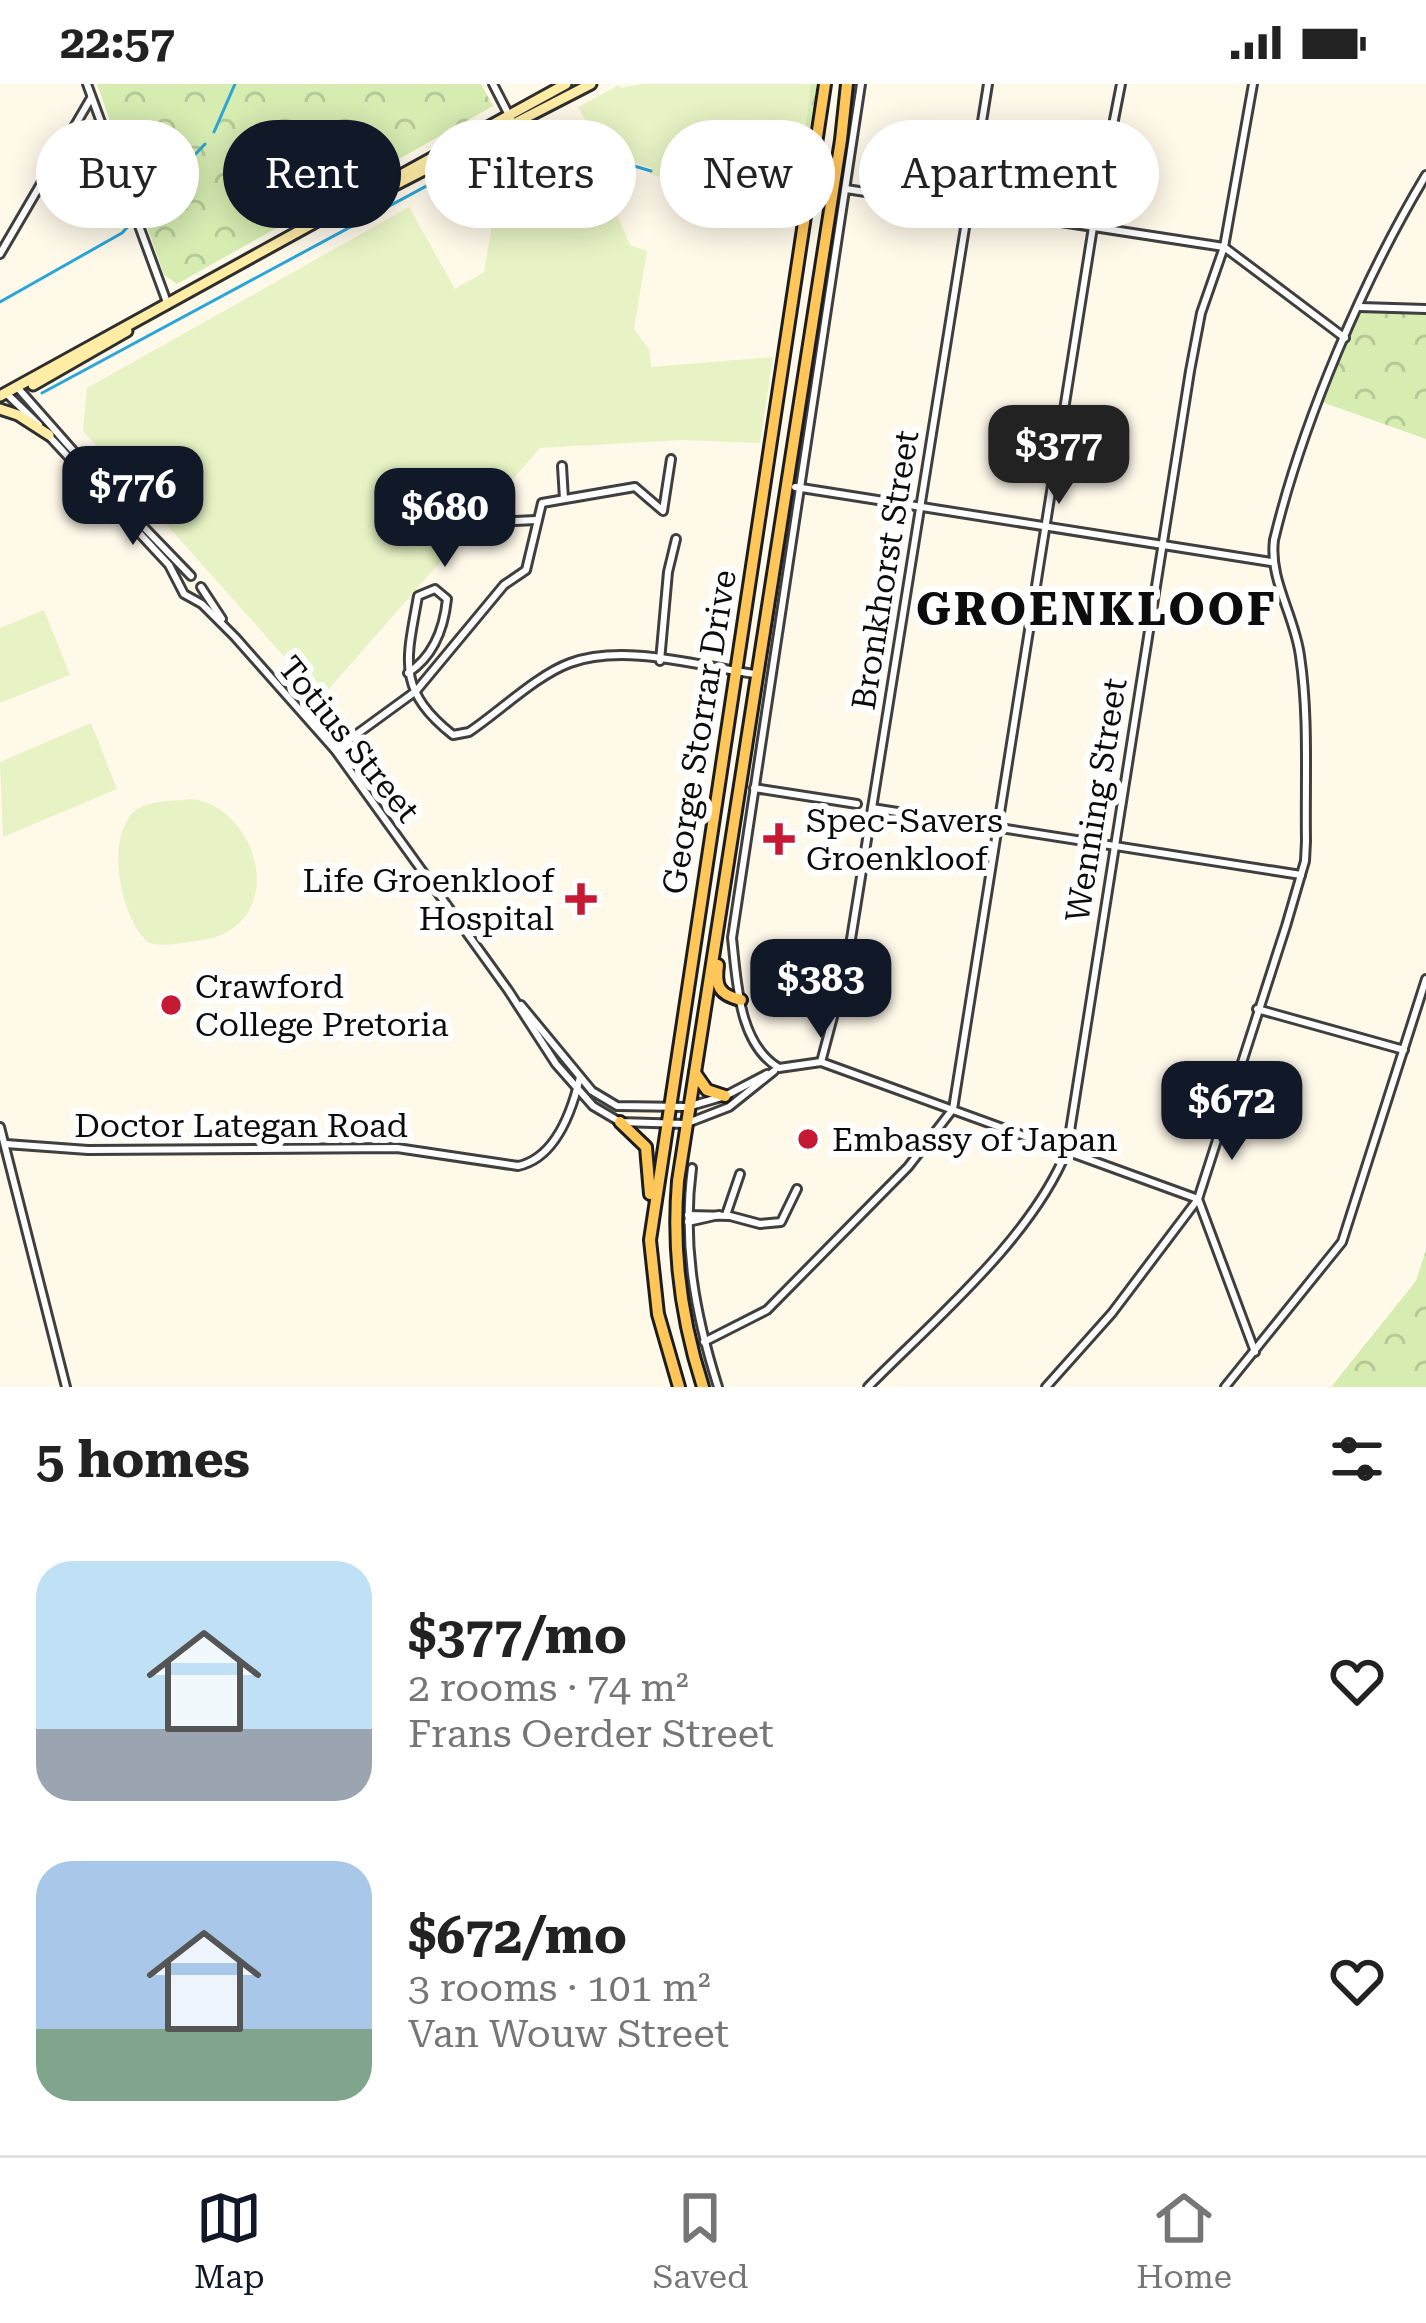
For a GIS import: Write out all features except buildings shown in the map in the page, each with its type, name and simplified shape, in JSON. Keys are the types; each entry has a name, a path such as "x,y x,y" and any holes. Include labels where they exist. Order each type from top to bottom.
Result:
{"main road":[{"path":"512,120 566,84"},
{"path":"512,120 591,84"},
{"name":"George Storrar Drive","path":"679,1387 658,1313 650,1240 825,84"},
{"name":"George Storrar Drive","path":"703,1387 687,1335 676,1263 675,1218 685,1124 755,674 792,486 847,84"},
{"path":"49,435 18,416 8,396 338,212 425,172"},
{"path":"784,358 809,346"},
{"path":"784,358 798,365 804,375"},
{"path":"768,468 774,479 792,486"},
{"path":"752,563 760,549 769,495 792,486"},
{"path":"718,926 718,987 724,996 740,1000"},
{"path":"694,1070 701,1085 725,1096"},
{"path":"620,1122 643,1141 649,1157 650,1240"}],"street":[{"path":"87,84 168,305"},
{"path":"493,84 512,120"},
{"name":"George Storrar Drive","path":"776,1070 751,1033 740,1000 732,938 792,486 861,84"},
{"name":"Bronkhorst Street","path":"982,120 988,84"},
{"path":"1114,120 1121,84"},
{"name":"Wenning Street","path":"868,1387 1016,1234 1045,1193 1066,1150 1200,319 1225,248 1252,84"},
{"path":"0,254 91,98"},
{"path":"1046,1387 1112,1313 1198,1199 1301,875 1306,841 1301,660 1271,562 1284,503 1345,338 1386,242 1426,175"},
{"path":"846,189 859,191"},
{"name":"Bronkhorst Street","path":"821,1062 847,964 965,228"},
{"path":"704,1342 767,1310 908,1167 953,1109 1093,228"},
{"path":"1099,228 1225,248 1345,338"},
{"path":"1360,307 1426,309"},
{"path":"8,396 191,576 181,586"},
{"name":"Totius Street","path":"49,435 159,554 190,596 235,637 335,750 577,1090 620,1122 685,1124"},
{"path":"335,750 416,691 508,581 526,570 542,503 635,487 663,511 671,459"},
{"path":"562,466 564,499"},
{"path":"792,486 1271,562"},
{"path":"515,520 537,520"},
{"path":"660,661 676,538"},
{"name":"Totius Street","path":"191,576 200,581 235,637"},
{"path":"190,596 201,587"},
{"path":"408,673 439,638 447,598 435,589 418,596 406,657 408,673 447,731 459,735 569,663 614,654 755,674"},
{"path":"753,788 857,804"},
{"path":"871,808 1301,875"},
{"path":"1225,1387 1342,1241 1426,979"},
{"name":"Totius Street","path":"508,990 592,1091"},
{"path":"1257,1009 1404,1050"},
{"path":"577,1090 592,1091 617,1106 668,1110 725,1096 776,1070 821,1062 1198,1199 1255,1352"},
{"path":"685,1124 729,1107 776,1070"},
{"name":"Doctor Lategan Road","path":"6,1144 88,1150 404,1148 518,1166 546,1153 580,1077"},
{"path":"566,1115 596,1108"},
{"path":"0,1127 66,1387"},
{"path":"692,1168 688,1218 692,1282 718,1387"},
{"path":"722,1215 740,1174"},
{"path":"688,1218 722,1215 760,1224 781,1222 796,1189"}],"green space":[{"path":"97,84 481,84 493,106 468,120 425,120 425,144 401,158 401,120 223,120 223,228 276,228 177,284 164,275 148,228 199,228 199,120 110,120"},
{"path":"806,84 817,84 811,120 802,120"},
{"path":"811,84 807,120 660,120 660,177 636,163 636,120 585,120 578,107 621,88"},
{"path":"409,207 455,289 484,272 492,228 623,228 630,245 647,251 634,329 649,349 651,367 773,357 760,443 682,440 540,448 321,698 83,431 87,388 372,228 401,228 401,211"},
{"path":"1359,307 1426,309 1426,439 1319,401"},
{"path":"44,610 70,675 0,703 0,628"},
{"path":"91,723 117,789 3,837 0,762"},
{"path":"192,799 212,805 243,833 257,874 255,894 247,913 223,934 178,944 149,943 124,898 120,839 126,822 141,807"},
{"path":"1426,1250 1426,1387 1331,1387 1416,1281"}],"waterway":[{"path":"214,132 235,84"},
{"path":"0,302 122,233 205,144"},
{"path":"636,167 651,171"},
{"path":"42,393 425,187"}],"place":[{"name":"Spec-Savers Groenkloof","path":"779,839"},
{"name":"Life Groenkloof Hospital","path":"581,899"},
{"name":"Crawford College Pretoria","path":"171,1005"},
{"name":"Embassy of Japan","path":"808,1139"}],"district":[{"name":"GROENKLOOF","path":"1097,609"}]}
